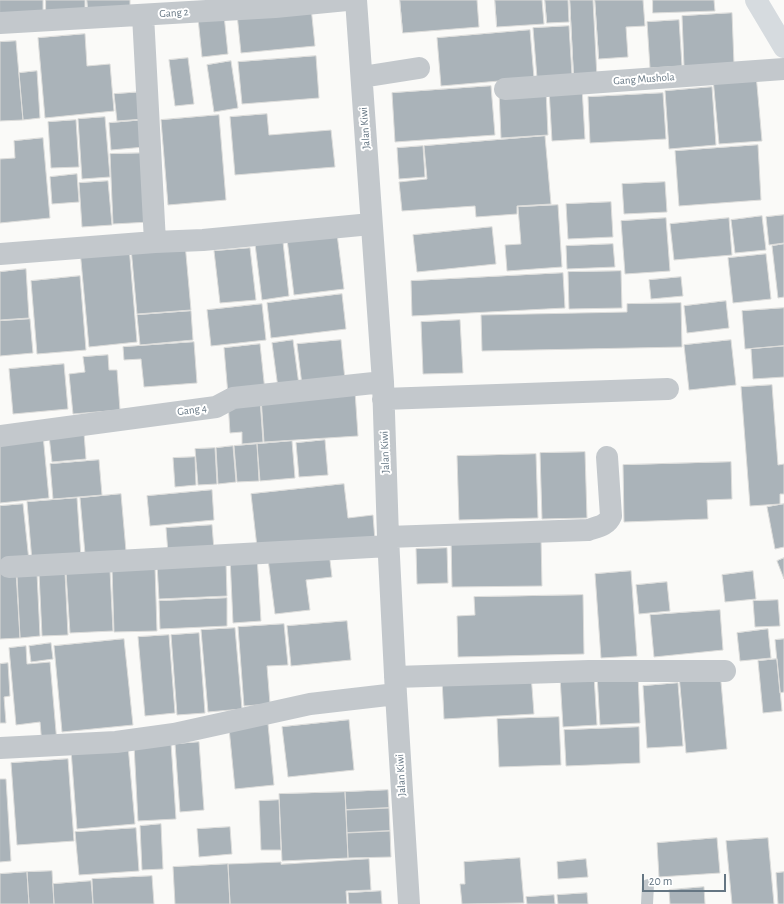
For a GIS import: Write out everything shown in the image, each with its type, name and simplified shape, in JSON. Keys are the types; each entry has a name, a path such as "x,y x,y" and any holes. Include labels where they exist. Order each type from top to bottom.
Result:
{"main road":[{"path":"756,0 783,43"}],"street":[{"name":"Gang 2","path":"0,22 275,7 347,0"},
{"name":"Jalan Kiwi","path":"356,0 383,390 396,686 409,904"},
{"path":"143,15 155,242"},
{"path":"362,77 419,68"},
{"name":"Gang Mushola","path":"505,89 784,69"},
{"path":"0,254 155,242 203,240 372,224"},
{"name":"Gang 4","path":"0,436 216,407 233,398 383,390 668,390"},
{"path":"9,566 389,541 588,530 607,523 611,516 607,457"},
{"path":"0,748 116,742 174,734 396,686 589,671 725,671"}],"lane":[{"path":"647,904 648,885"}],"building":[{"path":"0,0 43,0 43,14 0,16"},
{"path":"46,0 85,0 85,12 46,14"},
{"path":"87,0 130,0 130,10 88,12"},
{"path":"400,0 477,0 479,27 403,33"},
{"path":"495,0 542,0 544,24 497,27"},
{"path":"545,0 568,0 569,22 547,23"},
{"path":"570,0 593,0 597,78 574,79"},
{"path":"595,0 643,0 645,26 626,27 628,57 599,59"},
{"path":"653,0 714,0 715,11 653,13"},
{"path":"311,7 315,46 241,53 237,14"},
{"path":"732,13 734,64 684,66 682,16"},
{"path":"224,15 228,54 202,57 198,18"},
{"path":"679,20 682,66 650,68 647,22"},
{"path":"569,26 572,75 537,78 533,28"},
{"path":"530,30 534,78 441,86 437,38"},
{"path":"85,34 87,66 110,64 114,111 45,118 38,38"},
{"path":"16,41 23,120 0,121 0,42"},
{"path":"316,56 319,98 242,104 238,62"},
{"path":"188,58 194,104 175,106 169,60"},
{"path":"231,61 238,108 214,112 207,65"},
{"path":"37,71 40,118 23,120 19,73"},
{"path":"756,74 762,141 719,144 713,78"},
{"path":"491,86 495,135 395,142 392,93"},
{"path":"582,87 585,139 552,141 549,89"},
{"path":"712,87 716,145 669,149 665,91"},
{"path":"546,89 548,135 501,138 499,91"},
{"path":"142,92 144,119 117,121 114,94"},
{"path":"663,93 666,139 590,143 588,97"},
{"path":"267,114 269,135 331,130 335,167 235,175 230,117"},
{"path":"219,115 226,200 168,205 161,120"},
{"path":"105,117 110,177 82,179 78,119"},
{"path":"76,120 79,167 51,168 48,122"},
{"path":"144,120 145,147 111,150 109,123"},
{"path":"545,136 551,204 517,206 517,214 476,217 475,206 402,211 399,182 427,179 424,146"},
{"path":"43,138 50,218 0,223 0,159 15,158 14,141"},
{"path":"758,145 761,200 679,206 675,151"},
{"path":"423,146 425,177 399,179 397,148"},
{"path":"146,153 150,222 113,224 110,154"},
{"path":"77,174 79,202 52,204 50,177"},
{"path":"108,181 112,225 82,227 79,183"},
{"path":"665,182 667,212 624,214 622,184"},
{"path":"611,202 613,237 568,239 566,204"},
{"path":"558,205 562,267 507,271 505,245 521,244 518,207"},
{"path":"784,215 784,243 769,245 766,217"},
{"path":"762,216 766,250 735,253 731,220"},
{"path":"666,218 670,271 625,274 621,221"},
{"path":"729,218 732,255 674,260 670,224"},
{"path":"492,227 496,264 417,272 413,235"},
{"path":"282,233 289,296 262,300 254,236"},
{"path":"337,234 344,289 294,295 287,239"},
{"path":"185,243 191,310 137,314 131,248"},
{"path":"613,244 615,267 567,269 566,246"},
{"path":"784,244 784,297 778,298 772,246"},
{"path":"129,246 137,342 89,347 80,250"},
{"path":"250,248 256,300 220,303 214,251"},
{"path":"766,254 771,299 733,303 728,258"},
{"path":"26,269 29,318 0,320 0,272"},
{"path":"621,271 622,308 569,309 568,272"},
{"path":"563,273 565,308 412,316 411,281"},
{"path":"80,276 86,350 37,354 31,281"},
{"path":"681,277 683,296 651,299 649,280"},
{"path":"342,294 346,329 271,338 267,303"},
{"path":"726,301 729,328 687,333 684,306"},
{"path":"681,303 682,347 482,351 481,315 627,312 627,304"},
{"path":"262,304 266,340 211,346 207,310"},
{"path":"784,308 784,346 745,349 742,311"},
{"path":"191,311 193,340 140,345 137,315"},
{"path":"30,319 33,353 0,356 0,321"},
{"path":"460,320 463,373 423,374 421,322"},
{"path":"293,340 299,385 278,388 272,343"},
{"path":"341,340 345,380 302,385 297,344"},
{"path":"731,340 736,385 689,390 684,345"},
{"path":"194,342 197,383 144,387 141,359 124,360 123,347"},
{"path":"260,344 265,391 228,395 224,348"},
{"path":"784,346 784,377 753,379 751,349"},
{"path":"108,355 109,370 117,370 120,410 73,414 69,374 85,372 83,357"},
{"path":"64,364 68,409 13,414 9,369"},
{"path":"772,385 778,465 784,464 784,494 780,494 780,504 750,506 741,387"},
{"path":"355,391 358,436 264,442 261,397"},
{"path":"260,399 263,442 242,444 242,432 230,433 228,401"},
{"path":"84,433 86,459 52,462 49,436"},
{"path":"43,435 49,498 0,503 0,439"},
{"path":"325,440 328,475 299,477 296,443"},
{"path":"292,441 295,478 260,481 257,444"},
{"path":"257,444 259,481 237,482 234,446"},
{"path":"233,446 236,482 218,484 216,448"},
{"path":"215,448 217,484 198,485 195,449"},
{"path":"585,452 587,518 542,519 540,453"},
{"path":"536,454 538,518 459,520 457,456"},
{"path":"195,457 196,485 175,487 173,458"},
{"path":"99,460 102,495 53,499 50,464"},
{"path":"731,462 732,499 707,500 708,519 624,522 623,465"},
{"path":"344,484 348,518 373,515 375,541 257,547 251,494"},
{"path":"212,490 214,520 150,526 147,496"},
{"path":"121,494 126,551 85,554 80,498"},
{"path":"77,498 81,558 32,561 27,502"},
{"path":"23,504 29,561 0,564 0,506"},
{"path":"784,504 784,547 775,549 767,507"},
{"path":"212,525 214,550 168,553 166,528"},
{"path":"541,536 542,586 452,587 451,538"},
{"path":"447,548 448,583 417,584 416,549"},
{"path":"329,552 332,577 306,580 310,610 275,614 268,559"},
{"path":"257,556 261,621 233,623 230,557"},
{"path":"784,558 784,579 777,561"},
{"path":"226,561 227,596 159,599 157,564"},
{"path":"155,567 157,631 114,632 112,569"},
{"path":"110,570 113,631 70,633 66,572"},
{"path":"631,571 637,656 601,658 595,574"},
{"path":"753,571 756,599 725,602 722,575"},
{"path":"16,572 20,638 0,639 0,573"},
{"path":"65,572 68,635 42,636 39,573"},
{"path":"37,573 40,636 20,638 17,575"},
{"path":"667,582 670,611 639,614 636,585"},
{"path":"583,595 584,654 458,657 457,616 475,615 474,597"},
{"path":"227,598 227,626 160,629 159,601"},
{"path":"778,600 780,626 755,627 753,601"},
{"path":"720,610 723,650 654,657 650,615"},
{"path":"347,621 351,660 291,666 287,626"},
{"path":"284,624 288,665 267,666 270,704 244,706 238,627"},
{"path":"235,628 242,709 208,712 201,630"},
{"path":"768,629 771,658 740,661 737,633"},
{"path":"199,633 205,713 177,715 171,635"},
{"path":"169,635 175,713 145,716 138,637"},
{"path":"124,639 133,725 62,732 54,646"},
{"path":"784,639 784,692 780,693 775,640"},
{"path":"51,643 53,659 31,662 29,646"},
{"path":"26,646 27,664 50,662 57,743 42,745 40,722 16,725 9,648"},
{"path":"777,659 782,711 763,713 758,661"},
{"path":"8,663 10,696 4,697 6,723 0,723 0,664"},
{"path":"720,671 727,749 686,753 679,675"},
{"path":"638,673 640,723 600,725 597,674"},
{"path":"531,674 534,714 444,719 442,679"},
{"path":"594,675 597,725 563,727 560,677"},
{"path":"678,683 683,746 647,748 643,686"},
{"path":"559,717 561,765 499,767 497,719"},
{"path":"349,720 354,770 288,777 282,727"},
{"path":"268,724 274,785 235,789 229,728"},
{"path":"639,727 640,763 566,766 564,730"},
{"path":"199,742 204,810 180,812 175,744"},
{"path":"171,743 176,819 138,821 134,745"},
{"path":"128,745 135,824 77,829 71,750"},
{"path":"68,759 74,841 17,845 11,763"},
{"path":"0,779 6,779 11,861 0,862"},
{"path":"388,790 389,808 346,810 345,792"},
{"path":"345,792 348,858 282,861 279,794"},
{"path":"279,800 281,850 261,850 259,801"},
{"path":"389,808 390,831 347,833 346,810"},
{"path":"161,824 163,869 142,870 140,826"},
{"path":"230,827 232,854 199,857 197,829"},
{"path":"136,828 139,871 79,875 75,832"},
{"path":"390,831 391,857 348,858 347,833"},
{"path":"717,838 720,873 659,877 657,843"},
{"path":"768,838 774,904 732,904 726,841"},
{"path":"520,858 524,903 462,904 460,884 465,884 464,862"},
{"path":"369,859 371,890 346,891 347,904 230,904 228,864 281,862 281,864"},
{"path":"586,859 588,877 558,879 557,862"},
{"path":"228,864 230,904 175,904 173,867"},
{"path":"52,871 54,904 29,904 27,872"},
{"path":"27,872 29,904 0,904 0,874"},
{"path":"784,872 784,904 778,904 776,873"},
{"path":"152,876 154,904 93,904 92,879"},
{"path":"91,881 93,904 54,904 53,884"},
{"path":"704,887 705,904 670,904 669,890"},
{"path":"381,891 382,904 349,904 348,893"},
{"path":"587,893 588,904 558,904 557,895"},
{"path":"554,895 555,904 527,904 526,897"}]}
